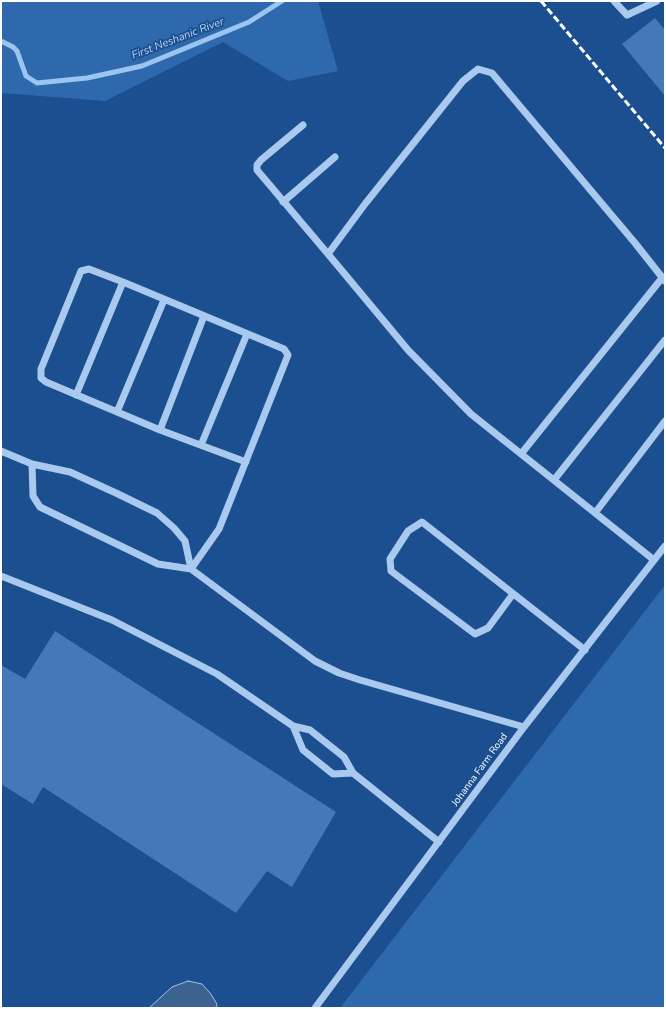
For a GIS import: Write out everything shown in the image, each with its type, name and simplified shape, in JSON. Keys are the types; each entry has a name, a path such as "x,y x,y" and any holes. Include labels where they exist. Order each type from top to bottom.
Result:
{"street":[{"path":"614,1 627,15 657,1"},
{"path":"328,254 365,204 463,81 478,69 492,73 635,242 664,280 521,454"},
{"path":"304,125 261,160 257,165 257,170 408,350 471,414 654,560"},
{"path":"283,202 335,157"},
{"path":"191,569 219,529 246,462 288,355 284,349 123,282 89,269 80,271 41,369 41,378 46,382 160,430 246,462"},
{"path":"76,394 123,282"},
{"path":"117,412 164,300"},
{"path":"160,430 204,316"},
{"path":"201,445 247,334"},
{"path":"554,480 665,340"},
{"path":"595,513 665,421"},
{"path":"1,451 32,464 70,472 157,513 174,528 185,541 191,569"},
{"path":"32,464 33,496 40,507 158,564 191,569 315,661 339,673 524,727"},
{"path":"513,594 488,628 475,634 390,571 390,559 408,532 422,522 584,650"},
{"name":"Johanna Farm Road","path":"316,1008 524,727 665,546"},
{"path":"1,576 112,620 217,674 293,726 310,730 344,757 353,773 439,842"},
{"path":"293,726 303,750 333,774 353,773"}],"shaded area":[{"path":"1,1 318,1 338,71 288,81 223,42 105,101 1,93"},
{"path":"665,585 665,1008 340,1008"},
{"path":"188,981 202,984 217,1004 216,1008 149,1008 172,987"}],"building":[{"path":"655,18 665,30 665,96 622,44"},
{"path":"55,631 336,812 292,887 267,871 236,913 43,787 33,804 1,784 1,665 25,679"}],"waterway":[{"name":"First Neshanic River","path":"1,41 13,47 17,51 26,76 37,83 87,78 142,66 249,22 282,1"}],"railway":[{"path":"541,1 665,148"}]}
